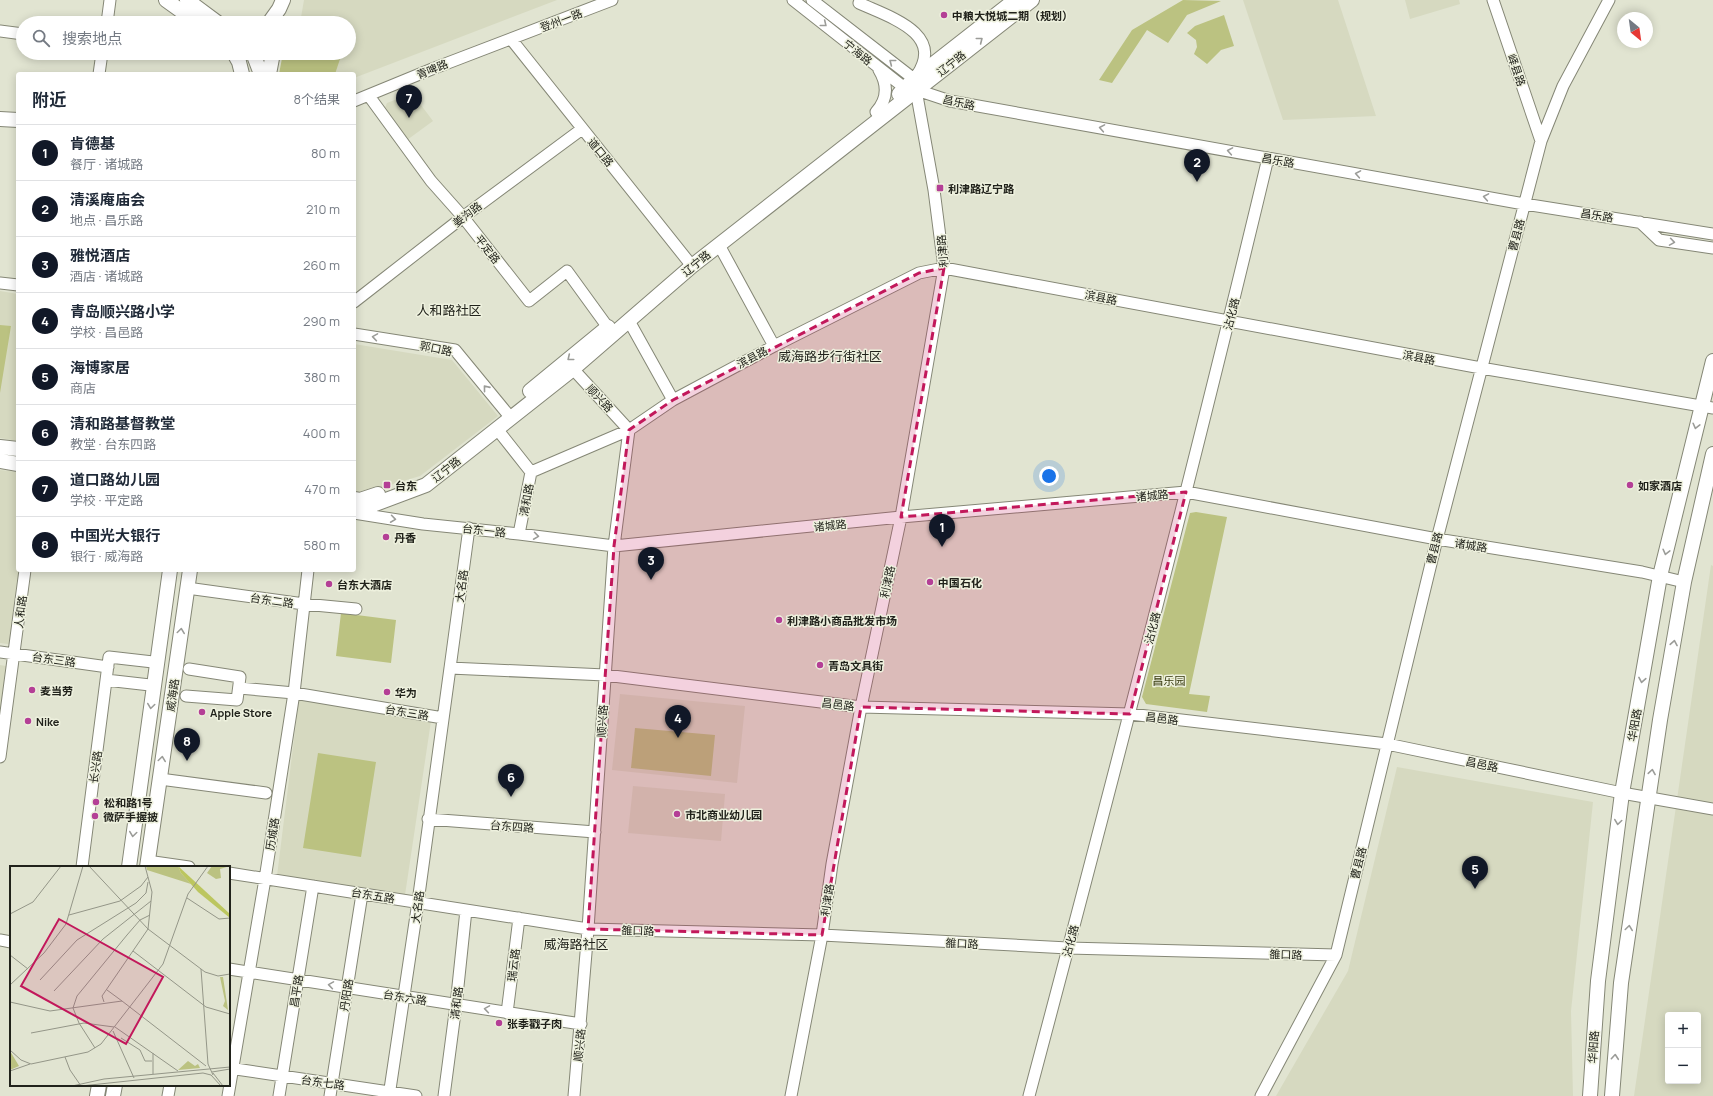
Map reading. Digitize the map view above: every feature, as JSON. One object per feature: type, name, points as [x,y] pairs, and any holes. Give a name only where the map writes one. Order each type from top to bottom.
[{"type":"main road","points":[[166,0],[188,16]]},
{"type":"main road","points":[[187,0],[209,16]]},
{"type":"main road","points":[[274,16],[284,0]]},
{"type":"main road","points":[[281,16],[284,0]]},
{"type":"main road","name":"辽宁路","points":[[356,506],[422,477],[573,369],[611,330],[629,321],[690,263],[719,245],[1015,0]]},
{"type":"main road","name":"辽宁路","points":[[356,506],[426,485],[497,429],[508,415],[690,263],[876,112],[1032,0]]},
{"type":"main road","points":[[238,60],[242,72]]},
{"type":"main road","points":[[256,60],[260,72]]},
{"type":"main road","points":[[269,72],[272,60]]},
{"type":"main road","points":[[0,119],[16,120]]},
{"type":"main road","name":"华阳路","points":[[1590,1096],[1598,981],[1622,793],[1660,576],[1707,407],[1713,361]]},
{"type":"main road","points":[[0,447],[16,449]]},
{"type":"main road","name":"华阳路","points":[[1612,1096],[1621,983],[1660,720],[1684,582],[1713,454]]},
{"type":"main road","points":[[0,461],[16,464]]},
{"type":"main road","name":"威海路","points":[[129,866],[170,572]]},
{"type":"main road","name":"威海路","points":[[147,864],[190,572]]},
{"type":"main road","points":[[97,1096],[99,1086]]},
{"type":"main road","points":[[113,1096],[114,1086]]},
{"type":"street","points":[[108,16],[110,0]]},
{"type":"street","name":"登州一路","points":[[511,39],[612,0]]},
{"type":"street","name":"宁海路","points":[[793,0],[876,66],[912,86]]},
{"type":"street","name":"宁海路","points":[[812,0],[912,86]]},
{"type":"street","name":"峄县路","points":[[1493,0],[1541,141]]},
{"type":"street","name":"曹县路","points":[[1261,1096],[1336,955],[1437,539],[1541,141],[1563,86],[1609,0]]},
{"type":"street","points":[[859,3],[903,24],[922,39],[926,50],[923,66],[912,86]]},
{"type":"street","points":[[0,31],[16,33]]},
{"type":"street","name":"青啤路","points":[[356,100],[511,39]]},
{"type":"street","name":"道口路","points":[[511,39],[690,263]]},
{"type":"street","points":[[100,72],[101,60]]},
{"type":"street","points":[[876,66],[883,77],[886,87],[883,104],[876,112]]},
{"type":"street","name":"昌乐路","points":[[912,86],[950,101],[1524,204],[1713,234]]},
{"type":"street","name":"利津路","points":[[791,1096],[822,935],[832,864],[861,707],[901,518],[944,268],[935,196],[912,86]]},
{"type":"street","name":"平定路","points":[[369,96],[431,181],[462,217],[529,301],[567,271],[611,330]]},
{"type":"street","name":"姜沟路","points":[[356,300],[462,217],[582,129]]},
{"type":"street","name":"沾化路","points":[[1029,1096],[1130,714],[1229,321],[1268,158]]},
{"type":"street","points":[[1640,222],[1659,240],[1713,248]]},
{"type":"street","points":[[719,245],[774,346]]},
{"type":"street","name":"滨县路","points":[[531,472],[629,430],[673,400],[774,346],[918,273],[944,268],[1481,368],[1707,407]]},
{"type":"street","points":[[0,283],[16,285]]},
{"type":"street","points":[[629,321],[673,400]]},
{"type":"street","name":"郭口路","points":[[356,334],[455,350],[508,415]]},
{"type":"street","name":"顺兴路","points":[[573,369],[629,430],[614,546],[588,929],[574,1096]]},
{"type":"street","name":"清和路","points":[[497,429],[531,472],[519,534]]},
{"type":"street","name":"诸城路","points":[[614,546],[1186,492],[1437,539],[1660,576],[1684,582]]},
{"type":"street","name":"台东一路","points":[[356,506],[424,524],[469,528],[614,546]]},
{"type":"street","name":"大名路","points":[[450,668],[469,528]]},
{"type":"street","name":"人和路","points":[[0,757],[25,572]]},
{"type":"street","name":"历城路","points":[[231,1069],[265,879],[294,693],[308,572]]},
{"type":"street","name":"台东二路","points":[[187,588],[304,604],[356,609]]},
{"type":"street","name":"台东三路","points":[[0,652],[108,667]]},
{"type":"street","points":[[108,667],[109,657],[153,662]]},
{"type":"street","name":"长兴路","points":[[82,866],[108,667]]},
{"type":"street","points":[[450,668],[605,675]]},
{"type":"street","name":"台东三路","points":[[239,688],[294,693],[443,718],[450,668]]},
{"type":"street","points":[[186,696],[237,700],[239,688],[240,677],[189,669]]},
{"type":"street","name":"昌邑路","points":[[605,675],[861,707],[1130,714],[1387,744],[1622,793],[1713,809]]},
{"type":"street","points":[[106,680],[150,685]]},
{"type":"street","name":"大名路","points":[[389,1094],[418,902],[428,819],[443,718]]},
{"type":"street","points":[[160,779],[266,793]]},
{"type":"street","name":"台东四路","points":[[428,819],[595,832]]},
{"type":"street","points":[[147,864],[175,866]]},
{"type":"street","name":"台东五路","points":[[230,873],[588,929]]},
{"type":"street","name":"昌平路","points":[[279,1096],[313,886]]},
{"type":"street","name":"丹阳路","points":[[330,1096],[362,894]]},
{"type":"street","name":"清和路","points":[[444,1096],[456,1005],[466,910]]},
{"type":"street","name":"瑞云路","points":[[507,1012],[519,918]]},
{"type":"street","name":"雒口路","points":[[588,929],[822,935],[1068,948],[1336,955]]},
{"type":"street","points":[[0,940],[10,942]]},
{"type":"street","name":"台东六路","points":[[230,969],[581,1024]]},
{"type":"street","name":"台东七路","points":[[231,1069],[332,1083],[389,1094],[416,1096]]},
{"type":"street","points":[[168,1096],[170,1086]]},
{"type":"street","name":"历城路","points":[[228,1096],[229,1086]]},
{"type":"highlighted area","points":[[944,268],[901,517],[1186,492],[1130,714],[861,707],[822,935],[588,929],[614,546],[629,430],[673,400],[919,273]]},
{"type":"shaded area","points":[[304,0],[557,0],[356,77],[356,72],[292,72],[294,60],[356,60],[356,16],[301,16]]},
{"type":"shaded area","points":[[1243,0],[1338,0],[1376,116],[1283,120]]},
{"type":"shaded area","points":[[1405,0],[1459,0],[1460,4],[1410,19]]},
{"type":"shaded area","points":[[412,93],[433,121],[407,140],[384,110],[387,103]]},
{"type":"shaded area","points":[[0,291],[16,294],[16,441],[0,438]]},
{"type":"shaded area","points":[[356,344],[452,360],[498,416],[420,476],[360,494],[356,493]]},
{"type":"shaded area","points":[[0,470],[16,472],[16,572],[25,572],[15,645],[0,643]]},
{"type":"shaded area","points":[[1711,565],[1713,566],[1713,1096],[1634,1096]]},
{"type":"shaded area","points":[[0,665],[12,667],[0,753]]},
{"type":"shaded area","points":[[620,694],[745,706],[737,783],[612,770]]},
{"type":"shaded area","points":[[299,699],[431,721],[405,895],[277,876]]},
{"type":"shaded area","points":[[1397,767],[1593,802],[1571,1011],[1573,1096],[1276,1096],[1348,971]]},
{"type":"shaded area","name":"市北商业幼儿园","points":[[633,786],[725,794],[721,841],[628,833]]},
{"type":"green space","points":[[1183,0],[1221,1],[1187,15],[1168,43],[1147,30],[1112,83],[1099,80],[1132,30]]},
{"type":"green space","points":[[1224,15],[1234,46],[1221,50],[1207,64],[1194,54],[1197,47],[1196,40],[1187,33],[1195,26]]},
{"type":"green space","points":[[282,60],[340,60],[336,72],[279,72]]},
{"type":"green space","points":[[0,325],[11,326],[0,393]]},
{"type":"green space","name":"昌乐园","points":[[1196,512],[1227,517],[1189,694],[1210,696],[1207,712],[1146,704],[1142,697],[1190,513]]},
{"type":"green space","points":[[341,613],[396,620],[391,663],[336,656]]},
{"type":"green space","points":[[635,728],[715,735],[711,776],[631,768]]},
{"type":"green space","points":[[318,753],[376,762],[361,857],[303,848]]},
{"type":"place","name":"中粮大悦城二期（规划）","points":[[944,15]]},
{"type":"place","name":"道口路幼儿园","points":[[409,118]]},
{"type":"place","name":"清溪庵庙会","points":[[1197,182]]},
{"type":"place","name":"利津路辽宁路","points":[[940,188]]},
{"type":"place","name":"台东","points":[[387,485]]},
{"type":"place","name":"如家酒店","points":[[1630,485]]},
{"type":"place","name":"丹香","points":[[386,537]]},
{"type":"place","name":"肯德基","points":[[942,547]]},
{"type":"place","name":"雅悦酒店","points":[[651,580]]},
{"type":"place","name":"中国石化","points":[[930,582]]},
{"type":"place","name":"台东大酒店","points":[[329,584]]},
{"type":"place","name":"利津路小商品批发市场","points":[[779,620]]},
{"type":"place","name":"青岛文具街","points":[[820,665]]},
{"type":"place","name":"麦当劳","points":[[32,690]]},
{"type":"place","name":"华为","points":[[387,692]]},
{"type":"place","name":"Apple Store","points":[[202,712]]},
{"type":"place","name":"Nike","points":[[28,721]]},
{"type":"place","name":"青岛顺兴路小学","points":[[678,738]]},
{"type":"place","name":"中国光大银行","points":[[187,761]]},
{"type":"place","name":"清和路基督教堂","points":[[511,797]]},
{"type":"place","name":"松和路1号","points":[[96,802]]},
{"type":"place","name":"市北商业幼儿园","points":[[677,814]]},
{"type":"place","name":"微萨手握披","points":[[95,816]]},
{"type":"place","name":"海博家居","points":[[1475,889]]},
{"type":"place","name":"张季戳子肉","points":[[499,1023]]},
{"type":"district","name":"人和路社区","points":[[449,310]]},
{"type":"district","name":"威海路步行街社区","points":[[830,356]]},
{"type":"district","name":"威海路社区","points":[[576,944]]}]
